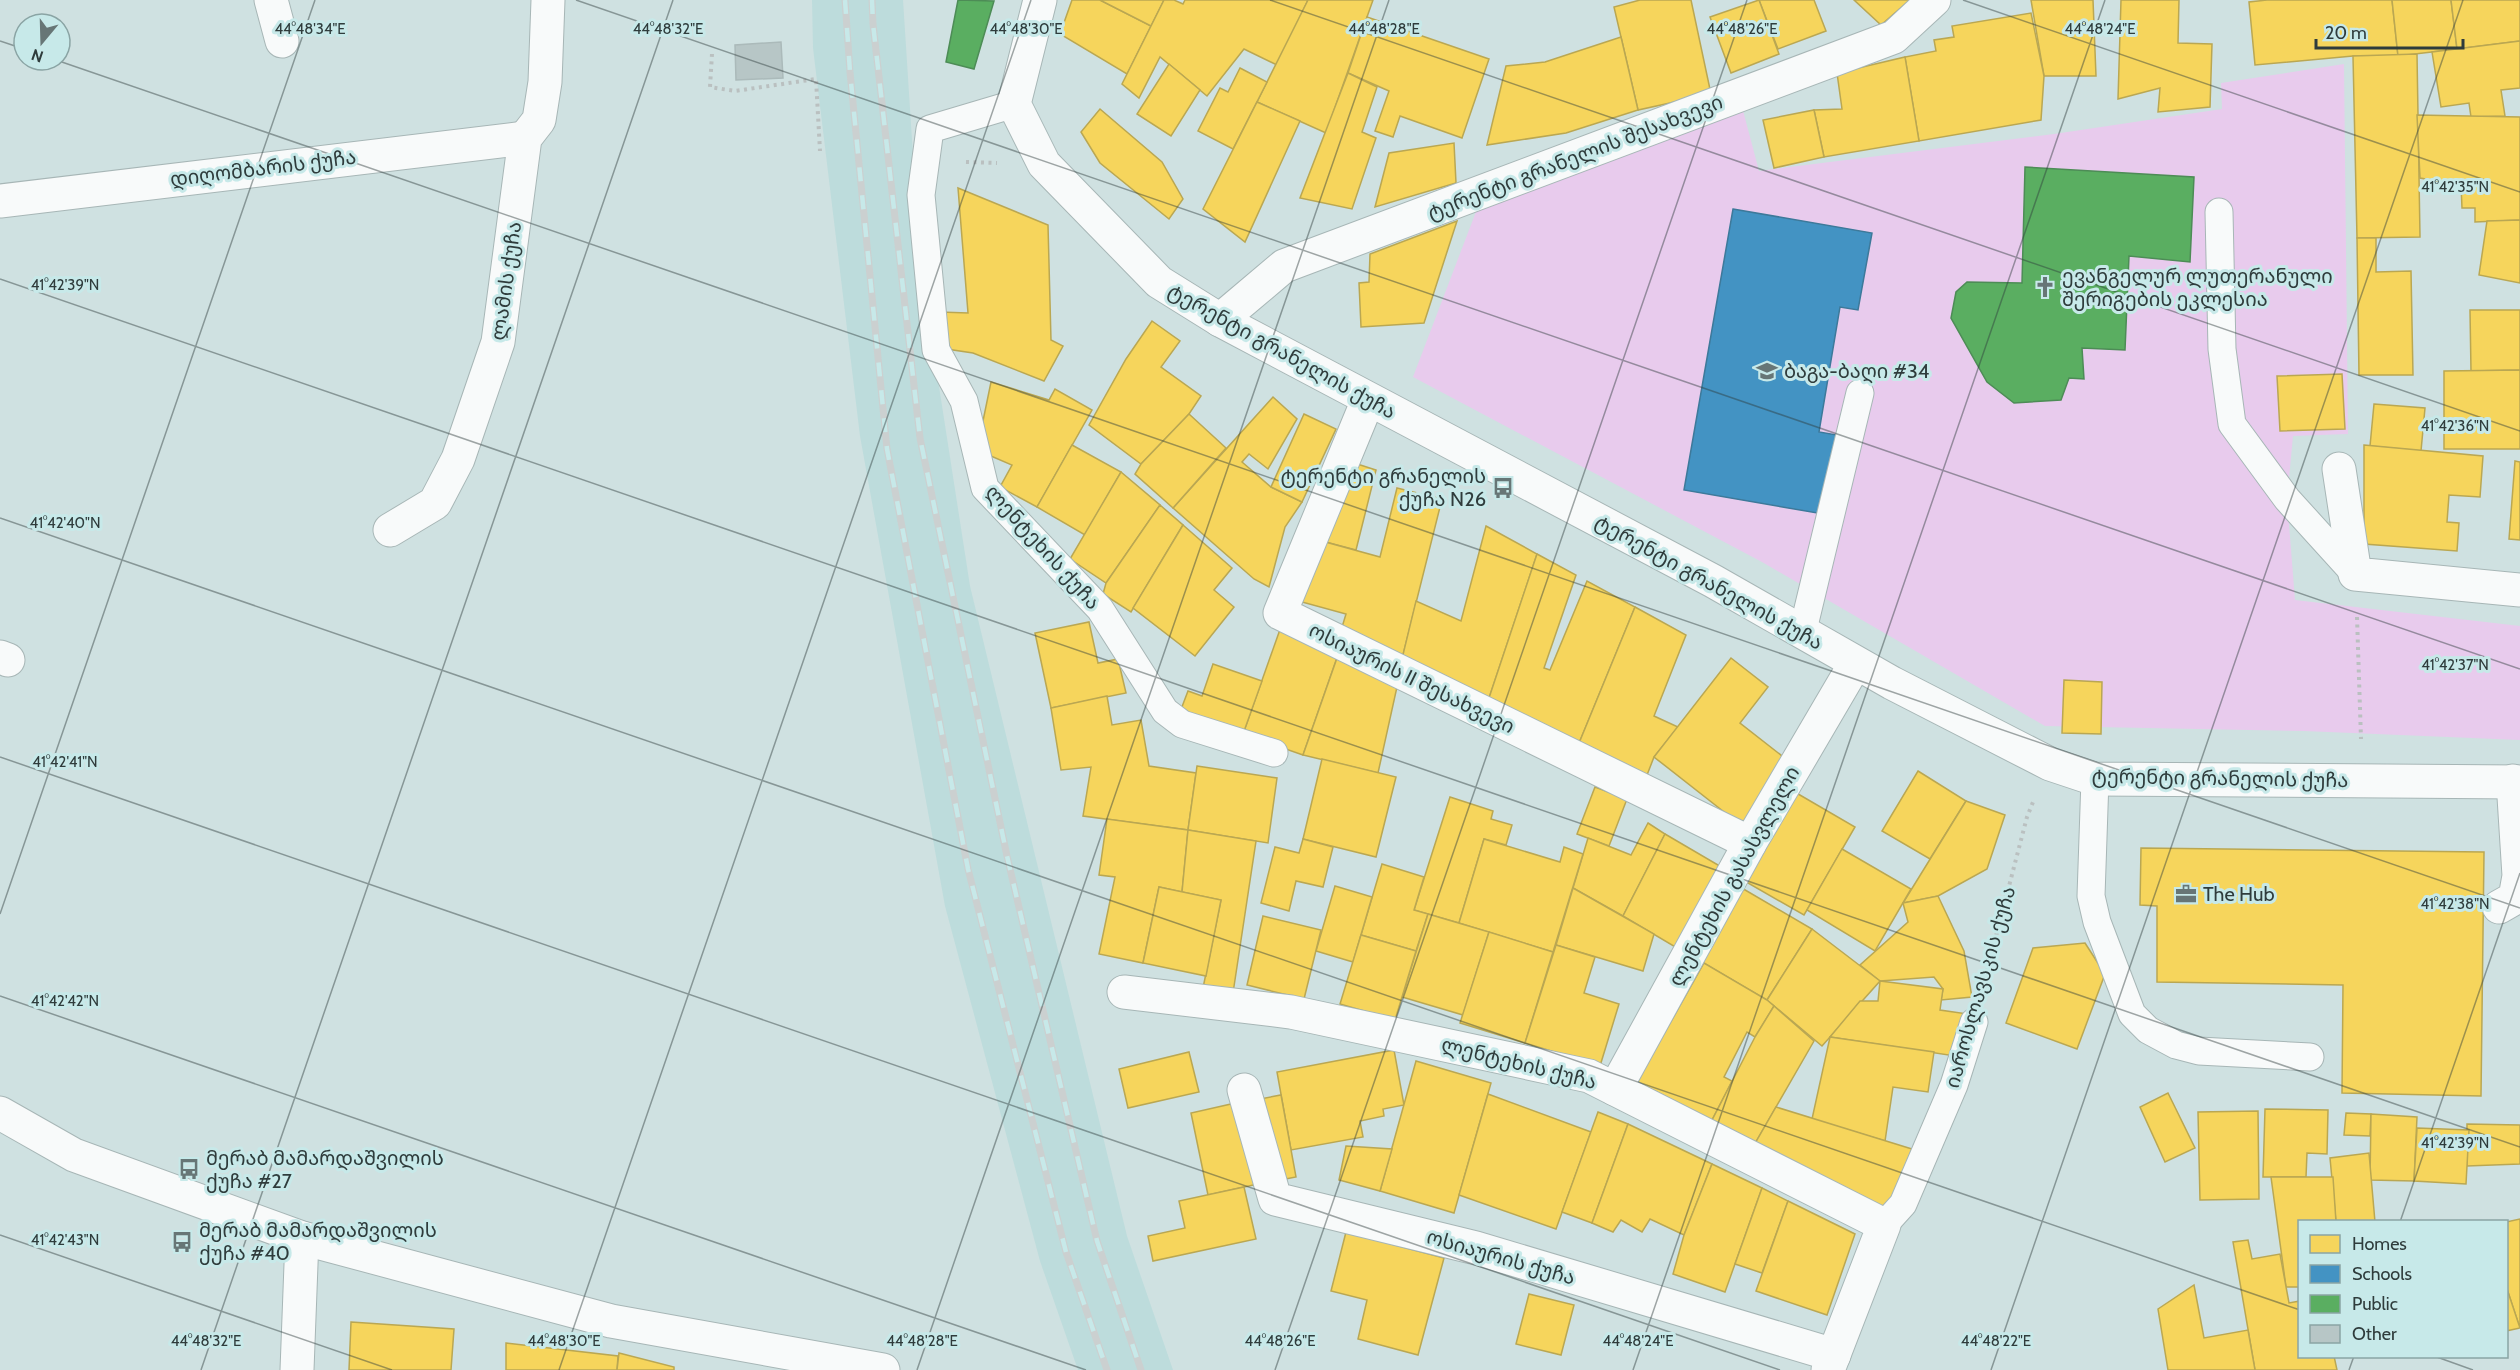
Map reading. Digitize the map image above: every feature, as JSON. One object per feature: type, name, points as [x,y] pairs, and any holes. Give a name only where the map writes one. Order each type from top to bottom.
[{"type":"street","points":[[271,0],[282,41]]},
{"type":"street","name":"ლამის ქუჩა","points":[[390,531],[435,503],[458,459],[498,342],[525,138],[539,120],[545,82],[548,0]]},
{"type":"street","points":[[1014,105],[1040,0]]},
{"type":"street","name":"ტერენტი გრანელის შესახვევი","points":[[1220,320],[1284,266],[1894,37],[1934,0]]},
{"type":"street","name":"ტერენტი გრანელის ქუჩა","points":[[1014,105],[1044,164],[1159,282],[1220,320],[1713,581],[1856,663],[2050,764],[2095,779],[2516,782]]},
{"type":"street","name":"დიღომბარის ქუჩა","points":[[0,201],[423,148],[525,138]]},
{"type":"street","name":"ოსიაურის II შესახვევი","points":[[1368,400],[1280,613],[1750,843]]},
{"type":"street","points":[[2339,469],[2355,574],[2520,590]]},
{"type":"street","name":"ლენტეხის გასასვლელი","points":[[1616,1089],[1750,843],[1856,663]]},
{"type":"street","points":[[2499,908],[2515,898],[2519,876],[2516,782]]},
{"type":"street","name":"ლენტეხის ქუჩა","points":[[1124,992],[1292,1012],[1588,1076],[1884,1225]]},
{"type":"street","name":"ოსიაურის ქუჩა","points":[[1244,1090],[1275,1199],[1476,1248],[1831,1363]]},
{"type":"street","points":[[0,1113],[74,1155],[302,1238],[611,1321],[883,1370]]},
{"type":"street","name":"იაროსლავსკის ქუჩა","points":[[1831,1363],[1884,1225]]},
{"type":"street","points":[[297,1370],[302,1238]]},
{"type":"lane","name":"ლენტეხის ქუჩა","points":[[1014,105],[930,129],[921,195],[936,350],[964,401],[985,488],[1100,609],[1165,711],[1182,724],[1274,753]]},
{"type":"lane","points":[[2218,212],[2222,349],[2232,424],[2286,499],[2355,574]]},
{"type":"lane","points":[[1802,634],[1860,393]]},
{"type":"lane","points":[[2095,779],[2091,896],[2097,922],[2132,1014],[2148,1030],[2176,1045],[2199,1051],[2310,1057]]},
{"type":"lane","name":"იაროსლავსკის ქუჩა","points":[[1884,1225],[1903,1204],[1954,1085],[1974,1022]]},
{"type":"path","points":[[711,54],[710,87],[735,91],[816,79],[820,151]]},
{"type":"path","points":[[2355,574],[2363,781]]},
{"type":"path","name":"იაროსლავსკის ქუჩა","points":[[1974,1022],[2027,817],[2050,764]]},
{"type":"shaded area","points":[[812,0],[903,0],[920,264],[970,586],[1127,1236],[1173,1370],[1078,1370],[1040,1261],[945,906],[860,436],[813,48]]},
{"type":"shaded area","points":[[2344,64],[2348,434],[2293,436],[2287,499],[2295,600],[2520,626],[2520,740],[2304,731],[2045,726],[1762,562],[1413,377],[1477,209],[1741,103],[1759,171],[2054,134],[2222,109],[2221,83]]},
{"type":"building: Homes","points":[[1072,0],[1100,0],[1151,26],[1127,74],[1060,34]]},
{"type":"building: Homes","points":[[1100,0],[1164,0],[1151,26]]},
{"type":"building: Homes","points":[[1164,0],[1174,0],[1183,4],[1185,0],[1308,0],[1277,65],[1244,49],[1207,96],[1160,57],[1139,98],[1122,84]]},
{"type":"building: Homes","points":[[1308,0],[1373,0],[1326,133],[1257,102]]},
{"type":"building: Homes","points":[[1640,0],[1691,0],[1711,94],[1638,110],[1614,7]]},
{"type":"building: Homes","points":[[1759,0],[1814,0],[1826,31],[1778,49]]},
{"type":"building: Homes","points":[[1759,0],[1779,54],[1731,73],[1710,17]]},
{"type":"building: Homes","points":[[1854,0],[1910,0],[1881,25]]},
{"type":"building: Homes","points":[[2031,0],[2093,0],[2096,76],[2044,76]]},
{"type":"building: Homes","points":[[2121,0],[2179,0],[2178,43],[2212,44],[2210,107],[2158,112],[2160,88],[2118,99]]},
{"type":"building: Homes","points":[[2392,0],[2398,56],[2353,56],[2255,65],[2249,2]]},
{"type":"building: Homes","points":[[2392,0],[2451,0],[2457,49],[2398,56]]},
{"type":"building: Homes","points":[[2451,0],[2520,0],[2520,41],[2457,49]]},
{"type":"building: Homes","points":[[2031,13],[2044,76],[2041,120],[1919,141],[1905,57],[1936,51],[1934,40],[1954,37],[1952,26]]},
{"type":"building: Homes","points":[[1367,17],[1489,59],[1462,138],[1400,116],[1393,137],[1375,131],[1389,91],[1348,73]]},
{"type":"building: Homes","points":[[1621,37],[1638,110],[1566,133],[1487,145],[1506,66],[1545,62]]},
{"type":"building: Homes","points":[[2520,41],[2520,88],[2501,90],[2505,116],[2471,117],[2469,103],[2441,107],[2432,52]]},
{"type":"building: Homes","points":[[2417,54],[2420,237],[2357,238],[2353,56]]},
{"type":"building: Homes","points":[[1905,57],[1919,141],[1824,157],[1814,110],[1842,109],[1837,73]]},
{"type":"building: Homes","points":[[1169,64],[1200,90],[1171,136],[1137,114]]},
{"type":"building: Homes","points":[[1240,68],[1267,82],[1233,149],[1198,131],[1220,88],[1228,92]]},
{"type":"building: Homes","points":[[1348,73],[1377,87],[1362,132],[1376,138],[1352,209],[1300,198]]},
{"type":"building: Homes","points":[[1257,102],[1300,121],[1245,242],[1203,209]]},
{"type":"building: Homes","points":[[1100,109],[1162,162],[1183,199],[1169,219],[1100,163],[1081,132]]},
{"type":"building: Homes","points":[[1814,110],[1824,157],[1774,168],[1763,120]]},
{"type":"building: Homes","points":[[2417,115],[2520,117],[2520,220],[2475,222],[2475,208],[2462,208],[2461,185],[2420,178]]},
{"type":"building: Homes","points":[[1454,143],[1456,183],[1375,207],[1389,153]]},
{"type":"building: Homes","points":[[958,188],[1048,225],[1051,340],[1063,346],[1044,381],[973,353],[940,348],[940,312],[968,313]]},
{"type":"building: Homes","points":[[2520,220],[2520,283],[2479,275],[2487,221]]},
{"type":"building: Homes","points":[[1457,221],[1424,323],[1361,327],[1359,283],[1369,282],[1370,254]]},
{"type":"building: Homes","points":[[2357,238],[2376,238],[2376,272],[2411,271],[2413,375],[2359,375]]},
{"type":"building: Homes","points":[[2470,310],[2520,310],[2520,370],[2471,371]]},
{"type":"building: Homes","points":[[1152,321],[1180,341],[1161,367],[1201,396],[1189,414],[1141,464],[1089,425],[1126,359]]},
{"type":"building: Homes","points":[[2520,370],[2520,449],[2444,449],[2444,371]]},
{"type":"building: Homes","points":[[2342,374],[2345,429],[2280,431],[2277,376]]},
{"type":"building: Homes","points":[[991,382],[1049,400],[1055,389],[1092,410],[1037,507],[1000,487],[1012,465],[977,450]]},
{"type":"building: Homes","points":[[1273,397],[1297,419],[1268,469],[1249,454],[1242,462],[1271,487],[1302,502],[1285,527],[1269,587],[1254,579],[1173,508]]},
{"type":"building: Homes","points":[[2374,404],[2425,408],[2421,451],[2370,446]]},
{"type":"building: Homes","points":[[1189,414],[1226,448],[1173,508],[1135,474],[1141,464]]},
{"type":"building: Homes","points":[[1304,414],[1336,429],[1302,502],[1271,487]]},
{"type":"building: Homes","points":[[1072,445],[1121,472],[1085,535],[1037,507]]},
{"type":"building: Homes","points":[[2364,445],[2483,456],[2480,497],[2449,495],[2447,522],[2459,523],[2457,551],[2364,544]]},
{"type":"building: Homes","points":[[2515,461],[2520,462],[2520,540],[2509,539]]},
{"type":"building: Homes","points":[[1351,462],[1376,470],[1356,550],[1318,540]]},
{"type":"building: Homes","points":[[1121,472],[1160,505],[1106,583],[1070,559]]},
{"type":"building: Homes","points":[[1397,488],[1442,499],[1400,667],[1339,637],[1346,614],[1302,602],[1318,540],[1380,557]]},
{"type":"building: Homes","points":[[1160,505],[1183,525],[1131,612],[1103,594],[1106,583]]},
{"type":"building: Homes","points":[[1183,525],[1232,568],[1214,590],[1234,607],[1195,656],[1133,608]]},
{"type":"building: Homes","points":[[1486,526],[1537,554],[1486,707],[1400,667],[1416,601],[1461,621]]},
{"type":"building: Homes","points":[[1537,554],[1576,575],[1544,668],[1550,670],[1587,581],[1635,607],[1577,748],[1486,707]]},
{"type":"building: Homes","points":[[1635,607],[1686,635],[1654,716],[1678,727],[1654,757],[1647,775],[1577,748]]},
{"type":"building: Homes","points":[[1283,621],[1340,649],[1303,755],[1243,734]]},
{"type":"building: Homes","points":[[1089,622],[1098,663],[1118,659],[1126,693],[1051,708],[1035,633]]},
{"type":"building: Homes","points":[[1337,658],[1397,687],[1378,773],[1303,755]]},
{"type":"building: Homes","points":[[1731,658],[1768,687],[1740,723],[1791,763],[1742,826],[1654,757]]},
{"type":"building: Homes","points":[[1213,664],[1262,681],[1243,734],[1180,712],[1188,691],[1202,696]]},
{"type":"building: Homes","points":[[2064,680],[2102,682],[2101,734],[2062,733]]},
{"type":"building: Homes","points":[[1107,696],[1112,725],[1141,720],[1149,766],[1196,773],[1188,830],[1083,816],[1091,767],[1061,770],[1051,708]]},
{"type":"building: Homes","points":[[1322,759],[1396,777],[1376,857],[1303,839]]},
{"type":"building: Homes","points":[[1197,766],[1277,778],[1268,843],[1188,830]]},
{"type":"building: Homes","points":[[1918,771],[1966,801],[1930,859],[1882,831]]},
{"type":"building: Homes","points":[[1595,787],[1627,799],[1609,846],[1577,834]]},
{"type":"building: Homes","points":[[1793,791],[1855,827],[1804,915],[1741,879]]},
{"type":"building: Homes","points":[[1450,797],[1493,811],[1491,819],[1512,825],[1506,845],[1484,839],[1459,923],[1414,910]]},
{"type":"building: Homes","points":[[1966,801],[2005,815],[1987,869],[1938,896],[1903,903]]},
{"type":"building: Homes","points":[[1107,819],[1188,830],[1182,892],[1159,887],[1143,963],[1099,954],[1115,877],[1099,875]]},
{"type":"building: Homes","points":[[1648,823],[1665,834],[1623,916],[1573,888],[1588,838],[1631,855]]},
{"type":"building: Homes","points":[[1188,830],[1256,841],[1233,993],[1203,988],[1221,900],[1182,892]]},
{"type":"building: Homes","points":[[1665,834],[1730,872],[1682,951],[1623,916]]},
{"type":"building: Homes","points":[[1303,839],[1333,847],[1323,887],[1296,881],[1289,911],[1261,903],[1275,847],[1299,853]]},
{"type":"building: Homes","points":[[1484,839],[1560,862],[1564,847],[1583,854],[1553,952],[1459,923]]},
{"type":"building: Homes","points":[[2141,848],[2484,852],[2481,1096],[2342,1093],[2343,985],[2157,982],[2157,906],[2140,905]]},
{"type":"building: Homes","points":[[1842,849],[1911,889],[1875,951],[1807,910]]},
{"type":"building: Homes","points":[[1382,864],[1424,877],[1414,910],[1428,914],[1416,951],[1361,935]]},
{"type":"building: Homes","points":[[1335,886],[1372,897],[1353,962],[1316,951]]},
{"type":"building: Homes","points":[[1159,887],[1221,900],[1206,976],[1143,963]]},
{"type":"building: Homes","points":[[1740,887],[1812,929],[1767,1000],[1698,960]]},
{"type":"building: Homes","points":[[1573,888],[1654,934],[1643,971],[1556,945]]},
{"type":"building: Homes","points":[[1938,896],[1964,951],[1972,997],[1941,1000],[1943,989],[1934,977],[1880,981],[1860,965],[1908,922],[1903,903]]},
{"type":"building: Homes","points":[[1428,914],[1489,932],[1463,1015],[1402,997]]},
{"type":"building: Homes","points":[[1263,916],[1321,930],[1304,999],[1247,985]]},
{"type":"building: Homes","points":[[1812,929],[1880,981],[1822,1046],[1767,1000]]},
{"type":"building: Homes","points":[[1489,932],[1553,952],[1525,1043],[1460,1023]]},
{"type":"building: Homes","points":[[1361,935],[1416,951],[1395,1020],[1340,1004]]},
{"type":"building: Homes","points":[[2085,943],[2105,974],[2077,1049],[2006,1023],[2033,948]]},
{"type":"building: Homes","points":[[1556,945],[1595,957],[1584,993],[1619,1004],[1600,1066],[1525,1043]]},
{"type":"building: Homes","points":[[1704,963],[1774,1006],[1755,1037],[1747,1032],[1724,1077],[1732,1081],[1710,1124],[1635,1085]]},
{"type":"building: Homes","points":[[1880,981],[1943,989],[1940,1010],[1968,1014],[1955,1056],[1830,1037],[1860,1001],[1878,1001]]},
{"type":"building: Homes","points":[[1774,1006],[1814,1041],[1753,1147],[1710,1124],[1755,1037]]},
{"type":"building: Homes","points":[[1830,1037],[1934,1052],[1928,1092],[1893,1087],[1885,1141],[1812,1119]]},
{"type":"building: Homes","points":[[1394,1050],[1404,1105],[1383,1109],[1384,1116],[1360,1121],[1363,1137],[1291,1150],[1277,1072]]},
{"type":"building: Homes","points":[[1189,1052],[1199,1092],[1128,1108],[1119,1069]]},
{"type":"building: Homes","points":[[1416,1061],[1491,1083],[1454,1213],[1380,1191]]},
{"type":"building: Homes","points":[[2168,1093],[2195,1148],[2165,1162],[2140,1107]]},
{"type":"building: Homes","points":[[1488,1094],[1591,1132],[1556,1229],[1459,1195]]},
{"type":"building: Homes","points":[[1281,1095],[1296,1177],[1275,1181],[1260,1099]]},
{"type":"building: Homes","points":[[1240,1102],[1258,1184],[1208,1195],[1191,1113]]},
{"type":"building: Homes","points":[[1776,1107],[1912,1149],[1888,1211],[1753,1147]]},
{"type":"building: Homes","points":[[2265,1109],[2328,1110],[2327,1154],[2307,1153],[2306,1177],[2263,1177]]},
{"type":"building: Homes","points":[[2258,1111],[2259,1199],[2200,1200],[2198,1112]]},
{"type":"building: Homes","points":[[1598,1112],[1628,1124],[1592,1223],[1562,1212]]},
{"type":"building: Homes","points":[[2346,1113],[2371,1114],[2370,1136],[2344,1135]]},
{"type":"building: Homes","points":[[2371,1114],[2417,1117],[2414,1181],[2370,1180]]},
{"type":"building: Homes","points":[[1628,1124],[1712,1164],[1684,1235],[1650,1219],[1642,1232],[1621,1220],[1613,1232],[1592,1223]]},
{"type":"building: Homes","points":[[2467,1124],[2520,1125],[2520,1164],[2467,1166]]},
{"type":"building: Homes","points":[[2417,1128],[2469,1130],[2466,1184],[2414,1181]]},
{"type":"building: Homes","points":[[1346,1146],[1392,1149],[1380,1191],[1339,1180]]},
{"type":"building: Homes","points":[[2369,1153],[2375,1220],[2336,1220],[2330,1158]]},
{"type":"building: Homes","points":[[1712,1164],[1762,1188],[1725,1292],[1673,1274],[1684,1235]]},
{"type":"building: Homes","points":[[2271,1177],[2333,1177],[2336,1220],[2298,1220],[2298,1287],[2286,1287]]},
{"type":"building: Homes","points":[[1244,1187],[1256,1239],[1153,1261],[1148,1236],[1185,1228],[1179,1201]]},
{"type":"building: Homes","points":[[1762,1188],[1788,1201],[1762,1273],[1735,1264]]},
{"type":"building: Homes","points":[[1788,1201],[1855,1234],[1827,1315],[1756,1291]]},
{"type":"building: Homes","points":[[2520,1219],[2520,1328],[2508,1292],[2508,1222]]},
{"type":"building: Homes","points":[[1346,1232],[1444,1258],[1418,1355],[1358,1339],[1367,1300],[1331,1291]]},
{"type":"building: Homes","points":[[2248,1240],[2252,1259],[2280,1254],[2289,1303],[2298,1301],[2298,1358],[2334,1358],[2337,1370],[2255,1370],[2233,1242]]},
{"type":"building: Homes","points":[[2194,1285],[2204,1338],[2248,1330],[2255,1370],[2168,1370],[2158,1309]]},
{"type":"building: Homes","points":[[2508,1292],[2520,1328],[2508,1331]]},
{"type":"building: Homes","points":[[1529,1294],[1574,1305],[1561,1355],[1516,1344]]},
{"type":"building: Homes","points":[[351,1322],[454,1329],[451,1370],[349,1370]]},
{"type":"building: Homes","points":[[506,1343],[618,1356],[617,1370],[506,1370]]},
{"type":"building: Homes","points":[[619,1353],[674,1367],[674,1370],[617,1370]]},
{"type":"building: Schools","name":"ბაგა-ბაღი #34","points":[[1733,209],[1872,233],[1858,310],[1840,307],[1819,432],[1837,435],[1823,514],[1684,490]]},
{"type":"building: Public","points":[[958,0],[994,1],[974,69],[946,62]]},
{"type":"building: Public","name":"ევანგელურ ლუთერანული შერიგების ეკლესია","points":[[2025,167],[2194,177],[2190,262],[2129,256],[2125,350],[2082,348],[2084,379],[2069,378],[2061,400],[2014,403],[1987,382],[1951,318],[1956,292],[1967,282],[2022,283]]},
{"type":"building: Other","points":[[781,42],[783,78],[736,80],[735,45]]},
{"type":"railway","points":[[845,0],[887,449],[968,869],[1066,1252],[1107,1370]]},
{"type":"railway","points":[[872,0],[920,438],[1007,856],[1097,1241],[1141,1370]]},
{"type":"place","name":"ევანგელურ ლუთერანული შერიგების ეკლესია","points":[[2045,287]]},
{"type":"place","name":"ბაგა-ბაღი #34","points":[[1767,371]]},
{"type":"place","name":"ტერენტი გრანელის ქუჩა N26","points":[[1503,488]]},
{"type":"place","name":"The Hub","points":[[2186,894]]},
{"type":"place","name":"მერაბ მამარდაშვილის ქუჩა #27","points":[[189,1169]]},
{"type":"place","name":"მერაბ მამარდაშვილის ქუჩა #40","points":[[182,1242]]}]
